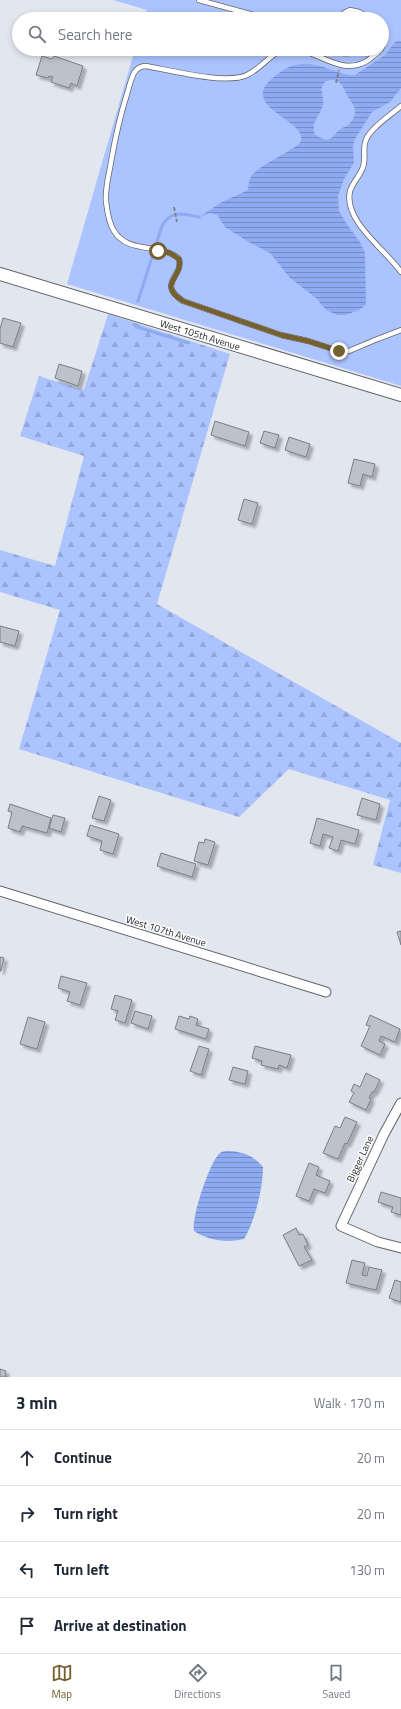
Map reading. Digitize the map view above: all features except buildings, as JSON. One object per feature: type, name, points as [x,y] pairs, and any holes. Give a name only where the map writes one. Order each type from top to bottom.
[{"type":"street","name":"West 105th Avenue","points":[[0,274],[401,395]]},
{"type":"street","name":"West 107th Avenue","points":[[0,891],[326,992]]},
{"type":"street","name":"Bigger Lane","points":[[401,1103],[384,1134],[341,1226],[378,1242],[401,1248]]},
{"type":"lane","points":[[199,0],[243,12]]},
{"type":"lane","points":[[347,12],[350,10],[359,12]]},
{"type":"lane","points":[[273,56],[258,68],[240,78],[225,78],[180,73],[146,66],[139,68],[134,73],[122,109],[113,147],[106,201],[110,220],[118,236],[123,241],[147,249],[170,253],[179,259],[180,265],[170,285],[171,290],[176,297],[183,301],[275,333],[345,352],[401,330]]},
{"type":"lane","points":[[316,56],[340,66],[348,67],[364,62],[374,56]]},
{"type":"lane","points":[[401,106],[368,134],[365,143],[363,169],[352,187],[349,199],[352,212],[361,227],[401,272]]},
{"type":"path","points":[[336,83],[340,68]]},
{"type":"path","points":[[174,207],[177,222]]},
{"type":"green space","points":[[113,0],[401,0],[401,386],[67,284],[133,56],[389,56],[389,12],[146,12],[147,10]]},
{"type":"green space","points":[[369,56],[349,63],[334,61],[329,57]]},
{"type":"green space","points":[[108,314],[230,354],[157,604],[401,743],[401,873],[373,865],[390,800],[289,769],[239,817],[19,749],[60,610],[0,592],[0,550],[55,566],[84,456],[20,436],[39,376],[84,390]]},
{"type":"shaded area","points":[[396,41],[401,41],[401,88],[390,102],[372,112],[355,139],[353,146],[354,163],[344,179],[338,196],[339,211],[360,242],[365,253],[366,305],[359,310],[345,315],[337,315],[326,310],[316,298],[290,278],[270,253],[225,227],[217,215],[211,213],[199,217],[222,202],[248,190],[248,184],[252,175],[263,166],[294,148],[301,141],[300,133],[294,126],[267,104],[263,96],[265,87],[275,76],[290,67],[304,64],[311,64],[347,75],[355,75],[384,56],[389,56],[389,50]],"holes":[[[335,80],[343,86],[354,106],[355,114],[353,120],[349,124],[338,131],[331,138],[326,140],[315,135],[314,126],[323,105],[323,84],[326,81]]]},
{"type":"shaded area","points":[[230,1151],[240,1152],[252,1157],[263,1167],[263,1175],[255,1214],[244,1239],[224,1241],[206,1237],[194,1231],[194,1224],[198,1204],[210,1169],[220,1153]]},
{"type":"waterway","points":[[138,301],[162,226],[170,217],[178,214],[199,217]]},
{"type":"waterway","points":[[134,324],[137,327],[189,343]]},
{"type":"route","points":[[158,251],[170,253],[179,259],[180,265],[170,285],[171,290],[176,297],[183,301],[281,335],[308,341],[339,351]]}]
